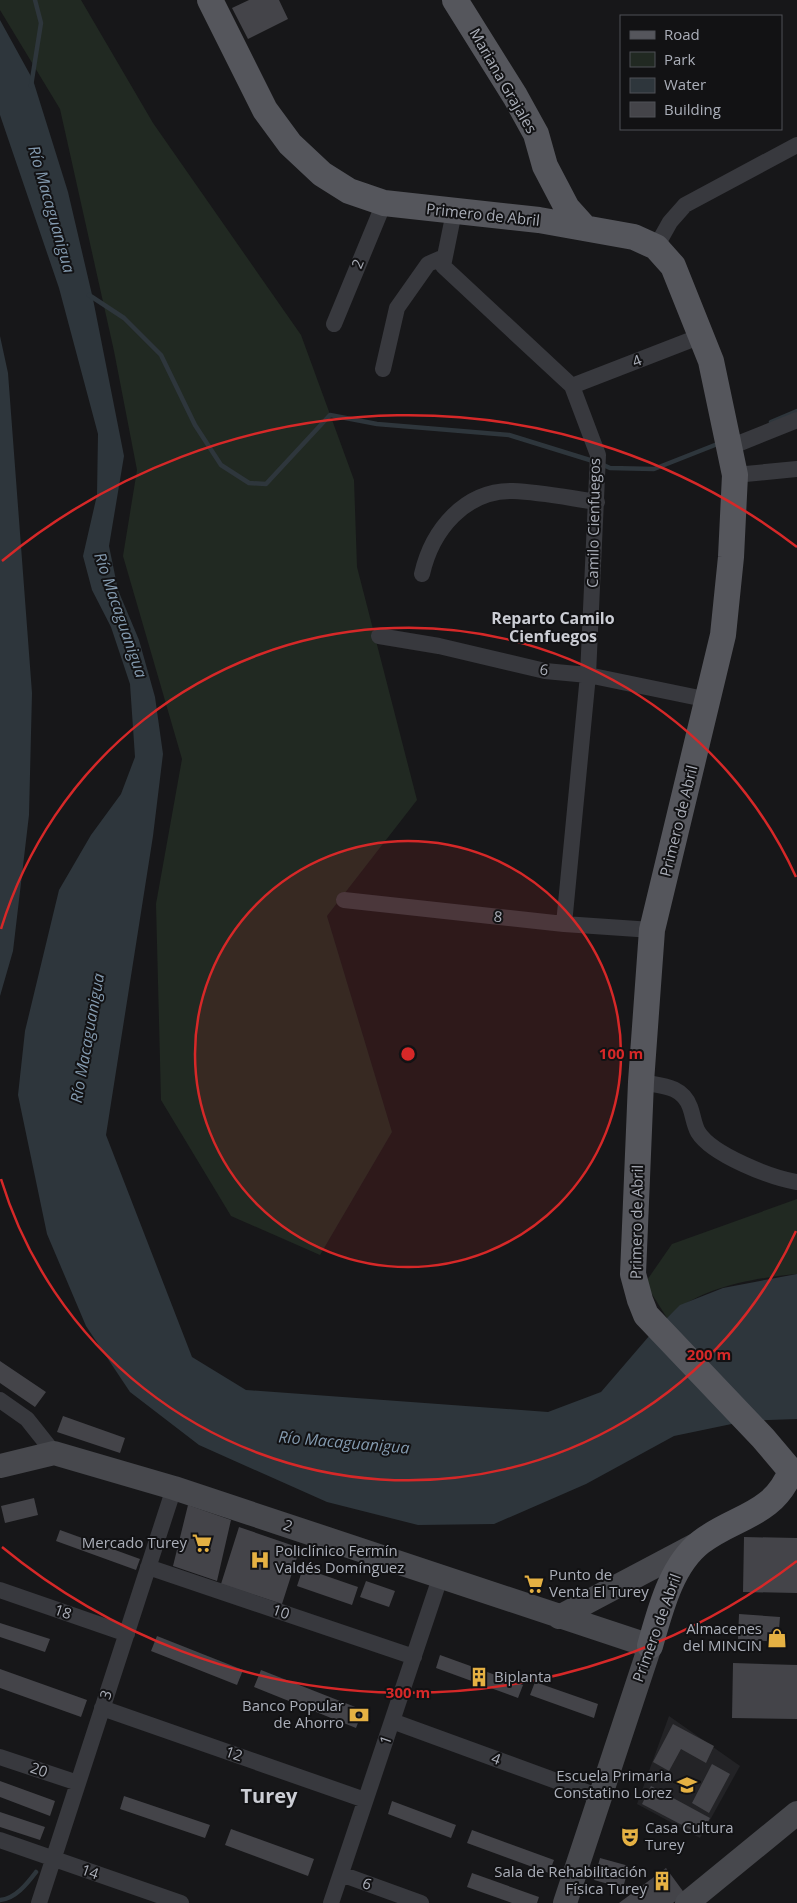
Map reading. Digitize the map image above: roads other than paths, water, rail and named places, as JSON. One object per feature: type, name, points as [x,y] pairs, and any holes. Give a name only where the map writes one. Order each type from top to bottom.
[{"type":"main road","name":"Primero de Abril","points":[[210,0],[265,110],[290,144],[322,174],[349,190],[384,203],[539,220],[634,238],[656,247],[672,266],[711,361],[735,475],[731,557],[724,635],[652,930],[641,1082],[633,1274],[646,1315],[763,1438],[794,1474],[766,1505],[700,1542],[679,1567],[661,1610],[565,1903]]},
{"type":"main road","name":"Mariana Grajales","points":[[455,0],[515,96],[536,134],[545,166],[567,208],[585,228]]},
{"type":"main road","name":"Mariana Grajales","points":[[539,220],[545,166]]},
{"type":"main road","points":[[0,1466],[54,1453]]},
{"type":"main road","name":"2","points":[[54,1453],[174,1488],[440,1578],[650,1646]]},
{"type":"main road","points":[[559,1617],[700,1542]]},
{"type":"main road","points":[[687,1903],[797,1813]]},
{"type":"street","points":[[656,247],[670,222],[685,206],[797,145]]},
{"type":"street","name":"2","points":[[334,324],[384,203]]},
{"type":"street","points":[[384,369],[397,308],[428,264],[444,258],[454,212]]},
{"type":"street","name":"Camilo Cienfuegos","points":[[444,258],[442,266],[572,386],[598,455],[588,675],[564,924]]},
{"type":"street","name":"4","points":[[572,386],[701,336]]},
{"type":"street","points":[[728,440],[797,420]]},
{"type":"street","points":[[735,475],[797,469]]},
{"type":"street","points":[[422,574],[426,555],[446,521],[461,507],[487,495],[512,491],[597,502]]},
{"type":"street","name":"6","points":[[379,636],[439,646],[545,671],[588,675],[709,700]]},
{"type":"street","name":"8","points":[[344,900],[564,924],[652,930]]},
{"type":"street","points":[[641,1082],[674,1088],[684,1096],[698,1132],[710,1144],[768,1174],[797,1182]]},
{"type":"street","points":[[0,1400],[27,1420],[54,1453]]},
{"type":"street","name":"3","points":[[39,1903],[174,1488]]},
{"type":"street","name":"10","points":[[148,1567],[414,1656]]},
{"type":"street","name":"1","points":[[331,1903],[440,1578]]},
{"type":"street","name":"18","points":[[0,1590],[127,1634]]},
{"type":"street","name":"12","points":[[102,1708],[365,1800]]},
{"type":"street","name":"4","points":[[392,1721],[600,1797]]},
{"type":"street","name":"20","points":[[0,1757],[78,1783]]},
{"type":"street","name":"14","points":[[0,1840],[181,1903]]},
{"type":"street","name":"6","points":[[341,1874],[421,1903]]},
{"type":"water","name":"Río Macaguanigua","points":[[0,20],[33,80],[68,192],[93,299],[124,456],[109,546],[118,590],[139,640],[155,697],[163,754],[153,836],[106,1135],[192,1357],[246,1390],[548,1412],[601,1392],[650,1335],[680,1305],[723,1288],[797,1274],[797,1419],[746,1421],[674,1436],[586,1484],[494,1524],[418,1525],[327,1502],[199,1445],[130,1392],[86,1326],[47,1234],[18,1095],[25,1031],[59,890],[91,835],[121,794],[135,757],[130,684],[111,627],[92,590],[83,556],[97,495],[98,434],[59,288],[0,115]]},
{"type":"water","points":[[0,336],[8,373],[32,693],[29,815],[13,951],[0,996]]},
{"type":"waterway","points":[[31,86],[41,23],[35,0]]},
{"type":"waterway","points":[[89,295],[124,318],[161,355],[195,425],[221,465],[249,483],[266,484],[330,415],[377,424],[509,435],[593,461]]},
{"type":"waterway","points":[[771,422],[797,411]]},
{"type":"waterway","points":[[601,464],[610,468],[654,469],[720,443]]},
{"type":"waterway","points":[[0,1900],[16,1894],[36,1872]]},
{"type":"place","name":"Mercado Turey","points":[[202,1543]]},
{"type":"place","name":"Policlínico Fermín Valdés Domínguez","points":[[260,1560]]},
{"type":"place","name":"Punto de Venta El Turey","points":[[534,1584]]},
{"type":"place","name":"Almacenes del MINCIN","points":[[777,1638]]},
{"type":"place","name":"Biplanta","points":[[479,1677]]},
{"type":"place","name":"Banco Popular de Ahorro","points":[[359,1715]]},
{"type":"place","name":"Escuela Primaria Constatino Lorez","points":[[687,1785]]},
{"type":"place","name":"Casa Cultura Turey","points":[[630,1837]]},
{"type":"place","name":"Sala de Rehabilitación Física Turey","points":[[662,1881]]},
{"type":"district","name":"Reparto Camilo Cienfuegos","points":[[553,627]]},
{"type":"district","name":"Turey","points":[[269,1796]]}]
